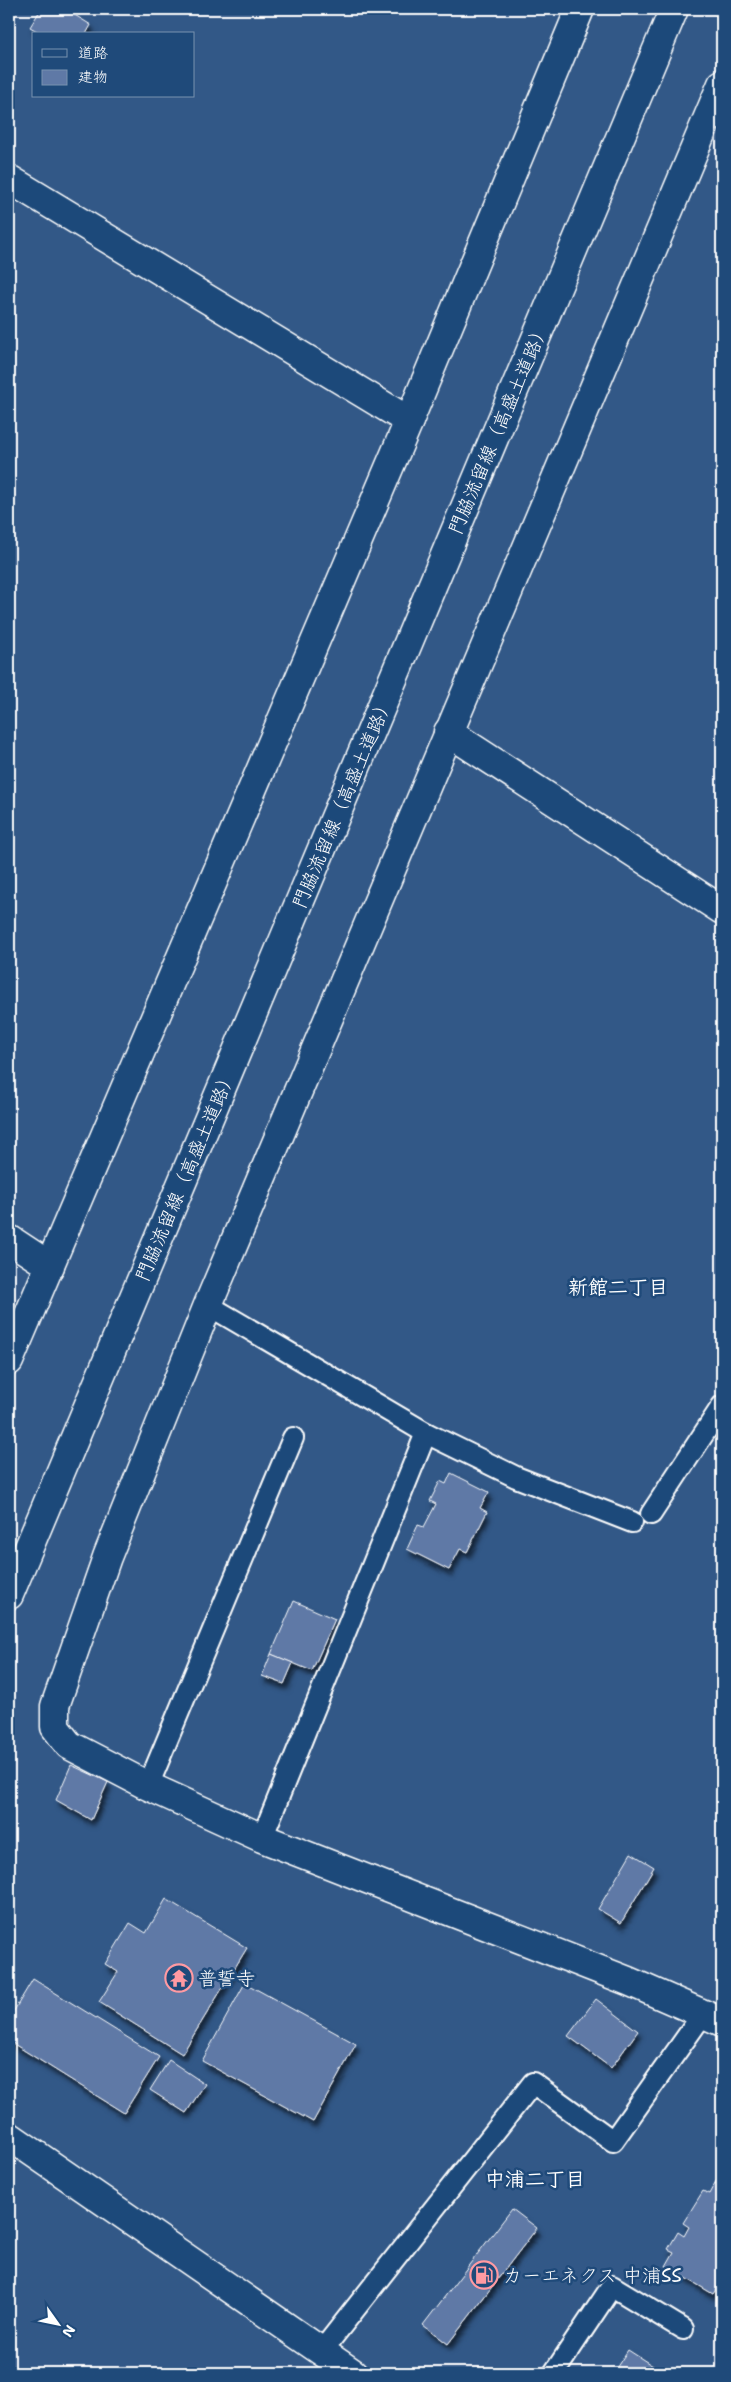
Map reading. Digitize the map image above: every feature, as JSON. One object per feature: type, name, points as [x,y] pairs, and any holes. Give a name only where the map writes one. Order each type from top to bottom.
[{"type":"street","points":[[9,1361],[409,421],[580,9]]},
{"type":"street","name":"門脇流留線（高盛土道路）","points":[[9,1595],[674,9]]},
{"type":"street","points":[[713,2018],[628,1981],[262,1838],[148,1786],[69,1745],[55,1727],[55,1706],[106,1557],[208,1305],[448,732],[714,130],[722,84]]},
{"type":"street","points":[[9,179],[409,421]]},
{"type":"street","points":[[448,732],[722,910]]},
{"type":"street","points":[[9,1239],[50,1266]]},
{"type":"street","points":[[9,2136],[353,2373]]},
{"type":"lane","points":[[208,1305],[426,1433],[516,1477],[632,1522]]},
{"type":"lane","points":[[651,1514],[722,1406]]},
{"type":"lane","points":[[262,1838],[426,1433]]},
{"type":"lane","points":[[148,1786],[293,1438]]},
{"type":"lane","points":[[321,2352],[533,2083],[613,2141],[713,2018]]},
{"type":"lane","points":[[554,2373],[612,2286],[683,2329]]},
{"type":"building","points":[[41,9],[65,9],[91,25],[87,32],[39,32],[30,27]]},
{"type":"building","points":[[451,1473],[489,1492],[480,1508],[487,1512],[467,1552],[460,1549],[449,1570],[407,1549],[418,1525],[424,1527],[436,1504],[430,1501],[440,1481],[446,1484]]},
{"type":"building","points":[[294,1601],[335,1619],[312,1671],[271,1654]]},
{"type":"building","points":[[271,1654],[293,1663],[284,1684],[262,1676]]},
{"type":"building","points":[[71,1765],[108,1782],[91,1820],[56,1800]]},
{"type":"building","points":[[631,1853],[654,1867],[621,1923],[598,1909]]},
{"type":"building","points":[[166,1899],[247,1948],[182,2054],[99,2002],[118,1972],[105,1964],[130,1923],[146,1933]]},
{"type":"building","points":[[722,1960],[722,1975],[717,1972]]},
{"type":"building","points":[[33,1979],[159,2057],[124,2113],[9,2041],[9,2019]]},
{"type":"building","points":[[245,1983],[356,2044],[313,2122],[202,2061]]},
{"type":"building","points":[[596,1999],[638,2031],[611,2068],[568,2036]]},
{"type":"building","points":[[169,2060],[205,2084],[186,2113],[150,2090]]},
{"type":"building","points":[[722,2172],[722,2187],[715,2183]]},
{"type":"building","points":[[715,2183],[722,2187],[722,2280],[713,2294],[666,2266],[674,2252],[668,2249],[678,2232],[684,2236],[689,2227],[683,2223],[703,2191],[709,2194]]},
{"type":"building","points":[[512,2209],[537,2228],[448,2344],[423,2325]]},
{"type":"building","points":[[628,2350],[664,2373],[613,2373]]},
{"type":"place","name":"普誓寺","points":[[179,1978]]},
{"type":"place","name":"カーエネクス 中浦SS","points":[[484,2275]]},
{"type":"district","name":"新館二丁目","points":[[618,1287]]},
{"type":"district","name":"中浦二丁目","points":[[535,2179]]}]
